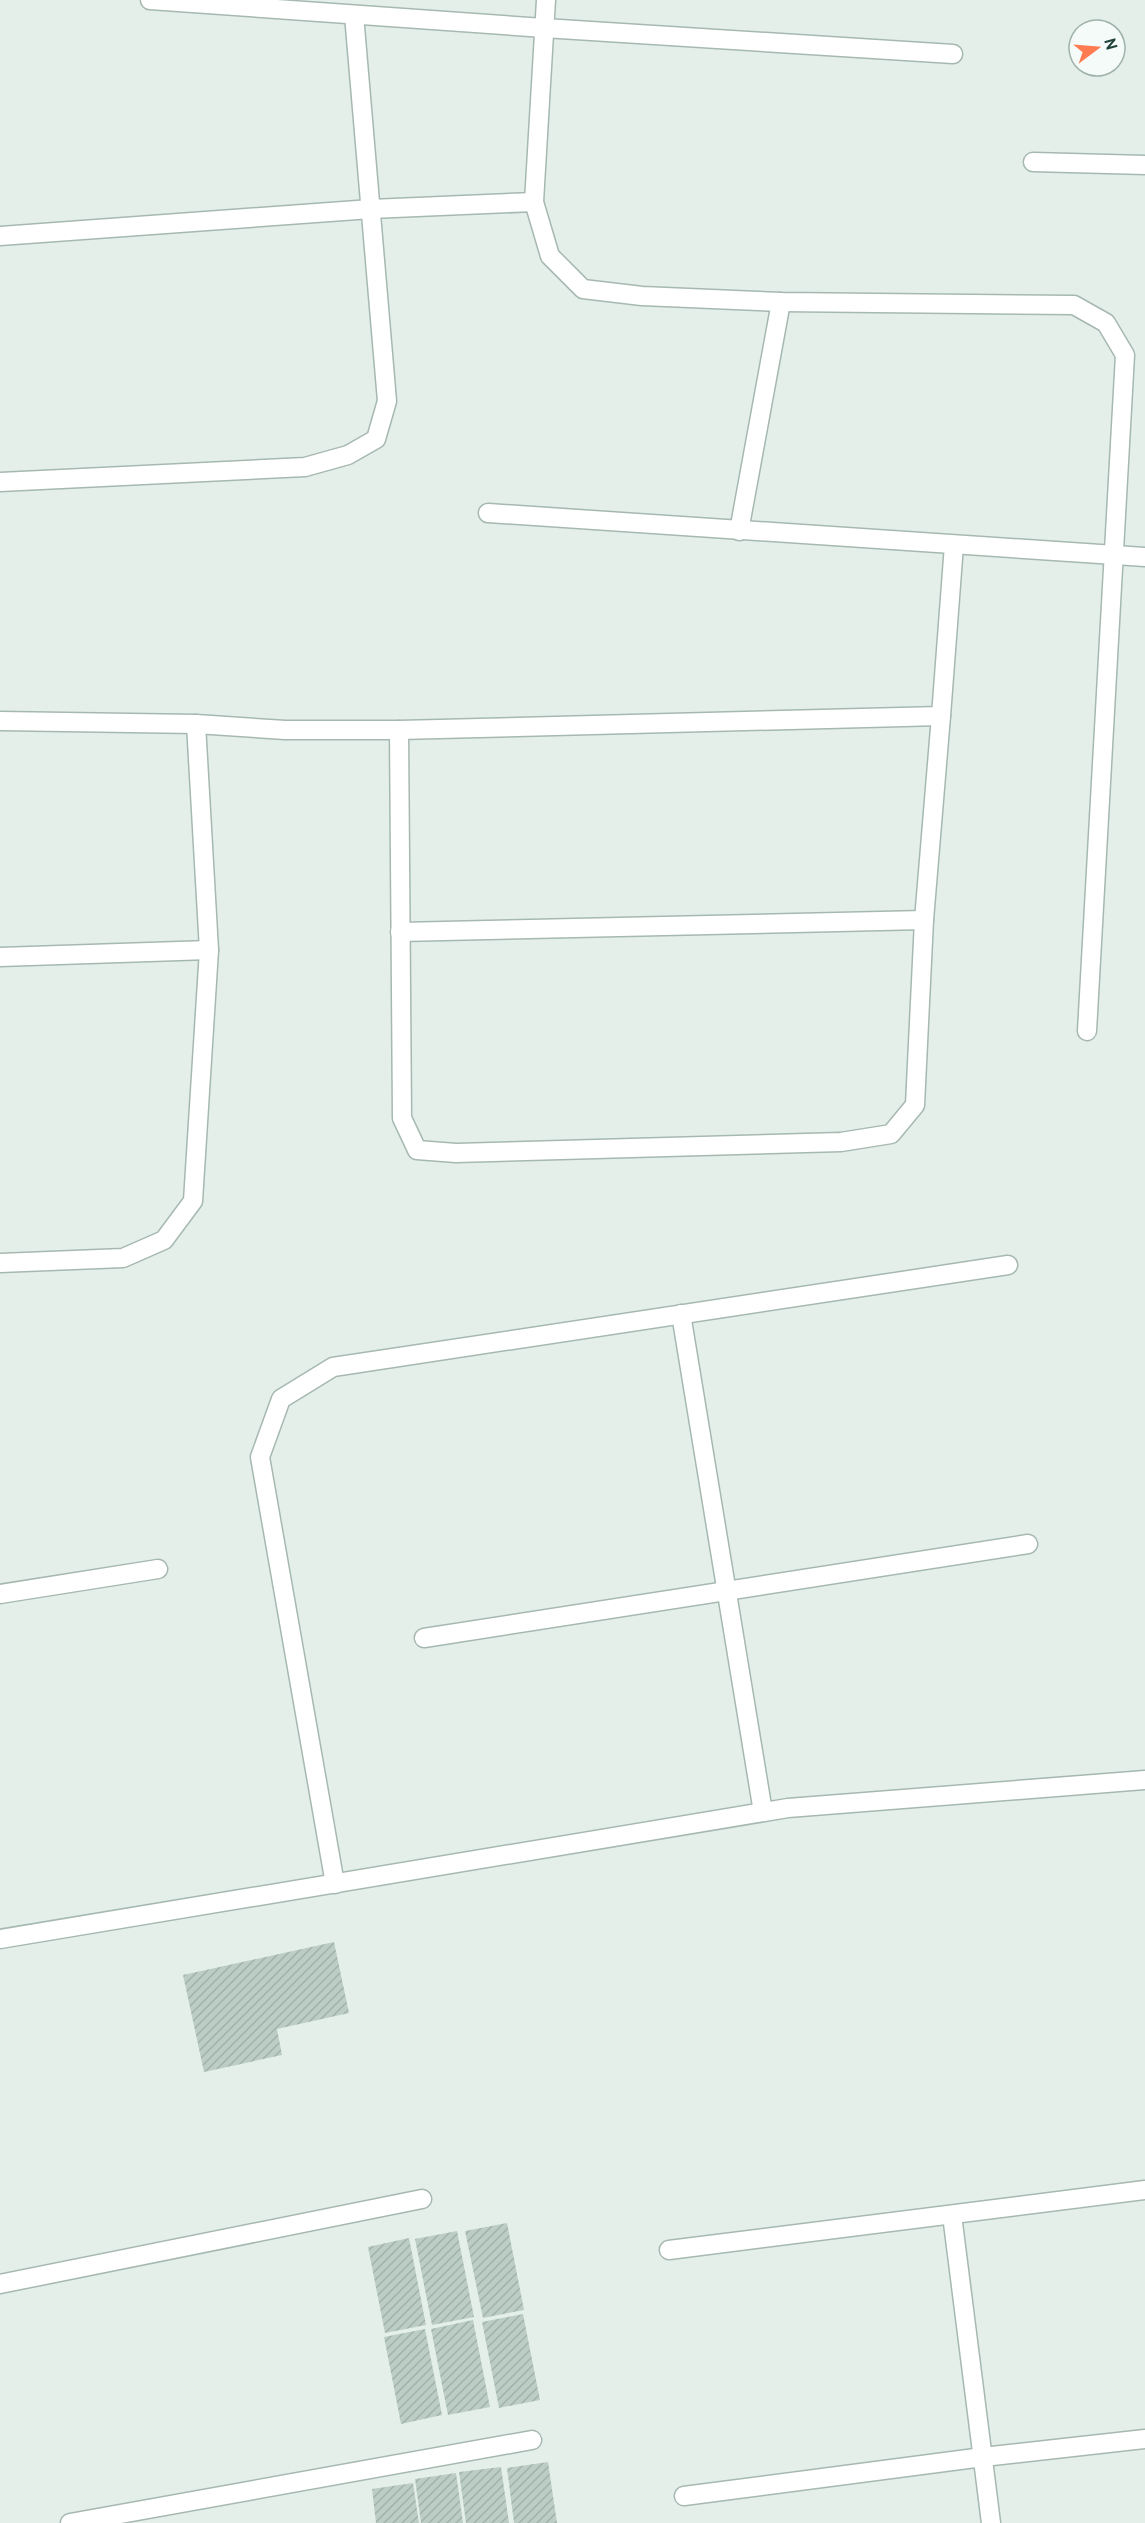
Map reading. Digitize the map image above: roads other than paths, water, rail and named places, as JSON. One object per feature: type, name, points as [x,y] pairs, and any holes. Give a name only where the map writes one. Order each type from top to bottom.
[{"type":"street","points":[[150,0],[952,54]]},
{"type":"street","points":[[546,0],[534,202],[550,256],[583,289],[642,296],[781,302],[1074,305],[1106,323],[1125,355],[1087,1031]]},
{"type":"street","points":[[0,482],[305,467],[348,455],[376,439],[387,401],[354,15]]},
{"type":"street","points":[[1033,162],[1145,165]]},
{"type":"street","points":[[0,236],[371,209],[534,202]]},
{"type":"street","points":[[739,531],[781,302]]},
{"type":"street","points":[[488,513],[1145,558]]},
{"type":"street","points":[[399,729],[402,1118],[417,1150],[456,1153],[841,1142],[891,1134],[915,1105],[924,920],[954,545]]},
{"type":"street","points":[[0,721],[196,724],[285,730],[941,716]]},
{"type":"street","points":[[0,1263],[123,1258],[164,1240],[193,1201],[209,950],[196,724]]},
{"type":"street","points":[[400,932],[924,920]]},
{"type":"street","points":[[0,957],[209,950]]},
{"type":"street","points":[[335,1884],[260,1457],[280,1400],[333,1367],[1008,1265]]},
{"type":"street","points":[[681,1314],[763,1812]]},
{"type":"street","points":[[424,1638],[1028,1544]]},
{"type":"street","points":[[0,1594],[158,1569]]},
{"type":"street","points":[[0,1940],[788,1808],[1145,1780]]},
{"type":"street","points":[[669,2250],[1145,2190]]},
{"type":"street","points":[[0,2284],[422,2199]]},
{"type":"street","points":[[952,2215],[991,2523]]},
{"type":"street","points":[[684,2496],[983,2457],[1145,2439]]},
{"type":"street","points":[[70,2523],[532,2440]]}]
